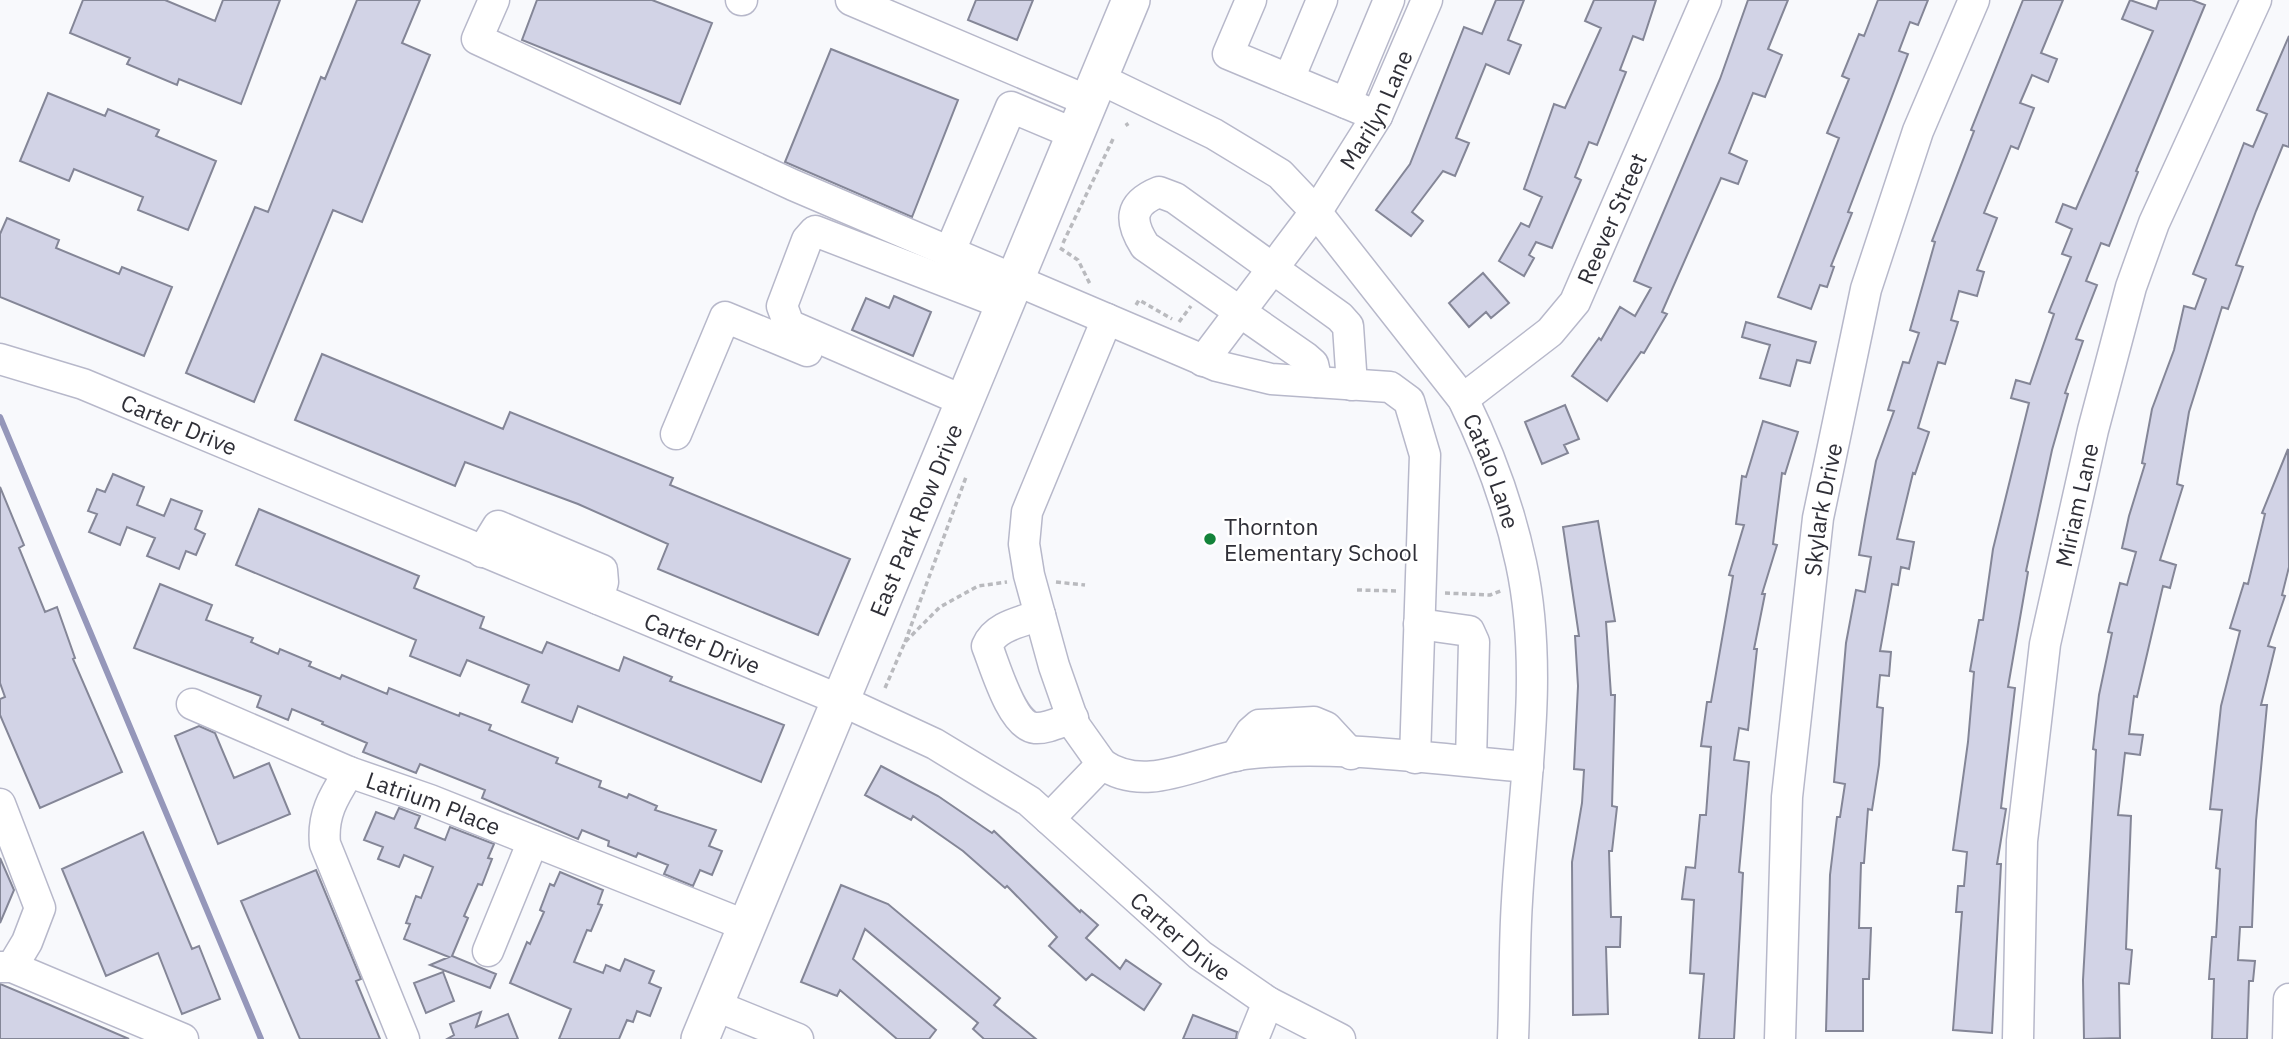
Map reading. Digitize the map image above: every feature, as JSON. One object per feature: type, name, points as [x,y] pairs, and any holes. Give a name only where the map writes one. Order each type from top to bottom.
[{"type":"main road","name":"East Park Row Drive","points":[[699,1039],[1131,0]]},
{"type":"street","points":[[494,0],[477,39],[793,185],[950,251],[1010,291]]},
{"type":"street","points":[[851,0],[1087,104]]},
{"type":"street","points":[[1251,0],[1228,54],[1377,116]]},
{"type":"street","points":[[1289,79],[1322,0]]},
{"type":"street","points":[[1346,103],[1388,0]]},
{"type":"street","name":"Marilyn Lane","points":[[1203,361],[1270,268],[1316,212],[1377,116],[1427,0]]},
{"type":"street","name":"Reever Street","points":[[1463,399],[1550,332],[1575,302],[1706,0]]},
{"type":"street","name":"Skylark Drive","points":[[1780,1039],[1787,797],[1818,518],[1866,289],[1918,131],[1974,0]]},
{"type":"street","name":"Miriam Lane","points":[[2018,1039],[2022,841],[2045,644],[2090,443],[2131,288],[2154,223],[2256,0]]},
{"type":"street","points":[[950,251],[1011,107],[1087,104]]},
{"type":"street","name":"Catalo Lane","points":[[1087,104],[1255,156],[1280,174],[1316,212],[1463,399],[1497,479],[1521,564],[1530,639],[1528,766],[1517,902],[1513,1039]]},
{"type":"street","points":[[1317,382],[1313,364],[1305,357],[1145,246],[1134,229],[1134,214],[1145,198],[1159,192],[1175,198],[1340,317],[1348,326],[1352,385]]},
{"type":"street","points":[[961,408],[789,325],[782,306],[807,240],[815,231],[1010,291],[1109,305],[1203,361],[1270,379],[1390,387],[1409,401],[1425,455],[1415,758]]},
{"type":"street","points":[[1109,305],[1027,512],[1024,544],[1040,615],[1073,718],[1102,764],[1117,774],[1144,779],[1236,756],[1281,750],[1528,766]]},
{"type":"street","points":[[676,433],[725,317],[961,408]]},
{"type":"street","name":"Carter Drive","points":[[5,360],[83,384],[840,700],[936,744],[1029,801],[1200,955],[1268,1002],[1340,1039]]},
{"type":"street","points":[[1040,615],[1006,627],[990,638],[987,646],[1015,714],[1025,726],[1038,729],[1073,718]]},
{"type":"street","points":[[1419,624],[1461,627],[1469,631],[1474,642],[1471,761]]},
{"type":"street","points":[[192,704],[349,772]]},
{"type":"street","points":[[1049,819],[1102,764]]},
{"type":"street","name":"Latrium Place","points":[[404,1039],[325,844],[323,824],[327,812],[349,772],[747,926]]},
{"type":"street","points":[[0,804],[40,908],[27,942],[6,967],[183,1039]]},
{"type":"street","points":[[488,951],[533,841]]},
{"type":"street","points":[[2288,1039],[2289,999]]},
{"type":"street","points":[[1253,1039],[1268,1002]]},
{"type":"street","points":[[714,1005],[779,1036]]},
{"type":"path","points":[[1055,257],[1113,139]]},
{"type":"path","points":[[1060,248],[1078,260],[1109,305],[1135,307],[1139,300],[1180,323],[1189,310]]},
{"type":"path","points":[[885,688],[905,642],[969,468]]},
{"type":"path","points":[[905,642],[940,607],[978,586],[1013,581]]},
{"type":"path","points":[[1047,582],[1085,585]]},
{"type":"path","points":[[1435,593],[1490,595],[1509,589]]},
{"type":"path","points":[[1357,590],[1401,591]]},
{"type":"building","points":[[83,0],[165,0],[215,21],[223,0],[280,0],[241,104],[179,79],[177,85],[127,64],[130,58],[70,33]]},
{"type":"building","points":[[357,0],[420,0],[402,43],[430,55],[362,222],[333,210],[254,402],[186,373],[255,207],[268,212],[321,77],[325,79]]},
{"type":"building","points":[[537,0],[652,0],[712,23],[680,104],[522,40]]},
{"type":"building","points":[[976,0],[1033,0],[1017,40],[968,20]]},
{"type":"building","points":[[1496,0],[1524,0],[1508,40],[1521,45],[1509,74],[1486,64],[1456,138],[1469,143],[1455,176],[1443,171],[1412,212],[1423,221],[1411,236],[1376,210],[1410,164],[1464,27],[1482,34]]},
{"type":"building","points":[[1594,0],[1656,0],[1643,40],[1633,36],[1620,70],[1626,72],[1597,145],[1589,142],[1575,177],[1581,180],[1552,248],[1536,242],[1529,255],[1534,258],[1524,276],[1499,261],[1521,223],[1529,227],[1542,197],[1524,189],[1554,104],[1565,108],[1601,28],[1585,21]]},
{"type":"building","points":[[1748,0],[1788,0],[1768,49],[1782,55],[1765,97],[1753,93],[1729,153],[1747,161],[1738,184],[1721,178],[1662,312],[1667,314],[1644,353],[1641,352],[1607,401],[1572,376],[1599,338],[1601,340],[1620,307],[1635,316],[1651,288],[1634,281],[1720,79]]},
{"type":"building","points":[[1878,0],[1928,0],[1918,25],[1910,22],[1899,51],[1908,54],[1848,212],[1852,213],[1831,266],[1834,267],[1827,287],[1820,285],[1811,309],[1778,297],[1839,138],[1827,133],[1849,79],[1842,76],[1859,34],[1864,36]]},
{"type":"building","points":[[2023,0],[2063,0],[2041,53],[2057,59],[2048,82],[2032,75],[2020,103],[2034,108],[2018,149],[2011,146],[1984,213],[1997,218],[1977,270],[1984,272],[1977,296],[1959,291],[1951,320],[1958,322],[1945,364],[1938,362],[1918,428],[1929,432],[1915,474],[1913,473],[1897,539],[1914,542],[1909,569],[1901,567],[1898,585],[1892,584],[1880,651],[1891,652],[1889,676],[1880,675],[1877,707],[1883,708],[1879,765],[1872,810],[1868,809],[1864,863],[1861,863],[1859,928],[1871,928],[1869,979],[1863,979],[1863,1031],[1826,1031],[1830,875],[1837,817],[1840,817],[1845,784],[1834,782],[1846,643],[1856,590],[1865,592],[1871,557],[1859,555],[1876,461],[1894,411],[1888,410],[1903,362],[1909,363],[1919,333],[1910,330],[1935,242],[1932,241],[1974,131],[1971,130]]},
{"type":"building","points":[[2130,0],[2156,9],[2159,0],[2192,0],[2205,5],[2136,171],[2138,172],[2109,246],[2101,243],[2086,281],[2097,285],[2076,339],[2083,341],[2065,393],[2068,394],[2052,450],[2026,571],[2028,572],[2008,687],[2015,688],[2001,808],[2006,809],[1997,864],[2001,864],[1992,1033],[1953,1030],[1962,912],[1956,912],[1958,886],[1964,886],[1967,852],[1953,850],[1968,742],[1974,672],[1970,671],[1979,620],[1983,620],[1993,549],[2029,403],[2011,398],[2016,380],[2030,384],[2054,314],[2049,312],[2071,257],[2062,254],[2072,229],[2056,222],[2063,204],[2076,209],[2153,31],[2122,19]]},
{"type":"building","points":[[2289,36],[2289,147],[2283,145],[2256,211],[2236,265],[2243,267],[2228,309],[2222,307],[2189,412],[2177,484],[2183,486],[2160,560],[2176,565],[2170,588],[2163,586],[2137,697],[2134,696],[2129,734],[2143,735],[2140,755],[2125,753],[2118,815],[2131,816],[2126,949],[2132,950],[2129,984],[2119,983],[2120,1038],[2084,1039],[2083,980],[2096,750],[2093,749],[2099,695],[2112,633],[2108,632],[2120,583],[2127,585],[2136,552],[2122,548],[2145,464],[2142,463],[2152,409],[2174,350],[2184,306],[2195,309],[2206,279],[2193,274],[2244,143],[2253,147],[2267,114],[2257,110]]},
{"type":"building","points":[[831,49],[958,100],[912,217],[785,162]]},
{"type":"building","points":[[48,93],[105,116],[108,109],[159,130],[156,136],[216,161],[188,230],[138,210],[143,197],[74,169],[69,181],[20,161]]},
{"type":"building","points":[[7,218],[59,240],[56,248],[119,274],[122,267],[172,287],[144,356],[0,297],[0,234]]},
{"type":"building","points":[[1483,273],[1509,303],[1491,318],[1486,312],[1469,327],[1449,303]]},
{"type":"building","points":[[894,296],[931,312],[913,356],[852,330],[866,298],[889,308]]},
{"type":"building","points":[[1746,322],[1816,342],[1810,363],[1797,360],[1790,386],[1760,378],[1770,345],[1742,337]]},
{"type":"building","points":[[322,354],[503,429],[510,412],[673,478],[670,485],[850,559],[818,635],[658,569],[668,544],[578,504],[465,462],[455,486],[295,420]]},
{"type":"building","points":[[1565,405],[1579,439],[1564,445],[1568,453],[1542,464],[1525,422]]},
{"type":"building","points":[[1763,421],[1798,432],[1785,474],[1782,473],[1773,544],[1777,545],[1762,594],[1765,594],[1754,649],[1757,649],[1748,730],[1739,728],[1734,760],[1749,762],[1739,872],[1743,873],[1734,1039],[1699,1039],[1704,974],[1690,973],[1694,900],[1682,899],[1686,867],[1695,868],[1700,815],[1706,815],[1711,747],[1701,746],[1707,702],[1711,702],[1733,576],[1729,575],[1744,525],[1736,524],[1742,476],[1746,477]]},
{"type":"building","points":[[2288,449],[2289,567],[2282,595],[2285,596],[2268,646],[2275,648],[2261,705],[2267,705],[2256,821],[2252,927],[2240,927],[2238,960],[2255,961],[2253,981],[2249,981],[2247,1039],[2212,1039],[2214,979],[2209,979],[2212,937],[2216,937],[2220,869],[2216,868],[2222,810],[2210,809],[2221,706],[2240,631],[2230,628],[2244,583],[2248,584],[2265,514],[2262,513]]},
{"type":"building","points":[[113,474],[144,487],[137,505],[164,516],[171,499],[202,511],[195,529],[205,534],[196,555],[186,551],[179,569],[147,556],[155,538],[127,527],[120,545],[89,532],[97,514],[88,511],[97,489],[105,492]]},
{"type":"building","points":[[0,487],[24,545],[19,548],[45,612],[57,607],[75,658],[73,659],[122,772],[40,808],[0,715],[0,699],[5,697],[0,683]]},
{"type":"building","points":[[259,509],[419,576],[414,588],[484,617],[480,628],[542,653],[547,642],[619,671],[624,657],[672,677],[670,681],[784,725],[761,782],[578,706],[572,722],[522,702],[529,685],[467,660],[460,676],[410,656],[416,640],[236,565]]},
{"type":"building","points":[[1598,521],[1615,621],[1606,622],[1611,695],[1615,695],[1612,806],[1617,807],[1612,851],[1609,851],[1611,917],[1621,917],[1620,947],[1606,947],[1608,1014],[1573,1015],[1572,862],[1582,803],[1584,770],[1574,769],[1578,686],[1575,636],[1579,636],[1563,527]]},
{"type":"building","points":[[160,584],[212,605],[206,620],[253,638],[251,642],[278,654],[280,649],[311,662],[309,666],[340,679],[342,675],[387,694],[389,688],[459,716],[460,713],[491,725],[489,730],[558,758],[556,763],[601,781],[599,787],[627,798],[629,794],[657,806],[655,810],[716,830],[709,846],[722,851],[712,875],[700,870],[693,886],[664,874],[668,865],[638,853],[636,857],[608,846],[609,841],[582,830],[578,839],[482,798],[485,790],[420,764],[416,773],[363,752],[367,743],[322,724],[323,722],[292,709],[288,720],[257,707],[261,696],[134,648]]},
{"type":"building","points":[[199,726],[215,733],[234,778],[269,763],[290,814],[218,844],[175,736]]},
{"type":"building","points":[[881,766],[938,796],[992,833],[994,831],[1080,912],[1081,910],[1098,925],[1086,938],[1120,969],[1126,960],[1161,984],[1144,1010],[1092,974],[1086,980],[1049,946],[1057,937],[1007,886],[1005,888],[963,851],[913,816],[911,820],[865,795]]},
{"type":"building","points":[[399,808],[420,816],[415,828],[445,840],[450,827],[494,844],[488,858],[492,859],[482,885],[478,884],[464,916],[468,918],[452,956],[496,974],[490,988],[430,965],[449,957],[404,939],[410,924],[406,923],[416,896],[421,898],[433,867],[404,855],[399,867],[378,859],[383,847],[364,840],[376,812],[394,819]]},
{"type":"building","points":[[143,832],[192,949],[199,946],[220,999],[182,1014],[158,953],[106,976],[62,869]]},
{"type":"building","points":[[0,858],[14,890],[0,923]]},
{"type":"building","points":[[316,870],[361,979],[356,981],[380,1039],[300,1039],[241,901]]},
{"type":"building","points":[[560,872],[603,890],[598,904],[602,905],[591,931],[587,930],[574,962],[603,973],[606,965],[620,971],[625,959],[654,971],[649,983],[661,988],[650,1016],[637,1011],[633,1022],[627,1020],[619,1039],[559,1039],[571,1009],[510,983],[527,942],[530,944],[544,912],[540,910],[550,884],[554,886]]},
{"type":"building","points":[[841,885],[888,904],[1000,998],[994,1005],[1036,1039],[984,1039],[973,1029],[978,1023],[865,929],[853,959],[936,1030],[929,1039],[897,1039],[840,990],[837,996],[801,982]]},
{"type":"building","points":[[443,972],[454,1001],[426,1013],[414,983]]},
{"type":"building","points":[[0,984],[50,1005],[129,1039],[0,1039]]},
{"type":"building","points":[[481,1012],[476,1027],[508,1014],[518,1039],[447,1039],[454,1035],[450,1024]]},
{"type":"building","points":[[1193,1015],[1237,1032],[1236,1039],[1183,1039]]},
{"type":"waterway","points":[[0,417],[261,1039]]},
{"type":"place","name":"Thornton Elementary School","points":[[1210,539]]}]
